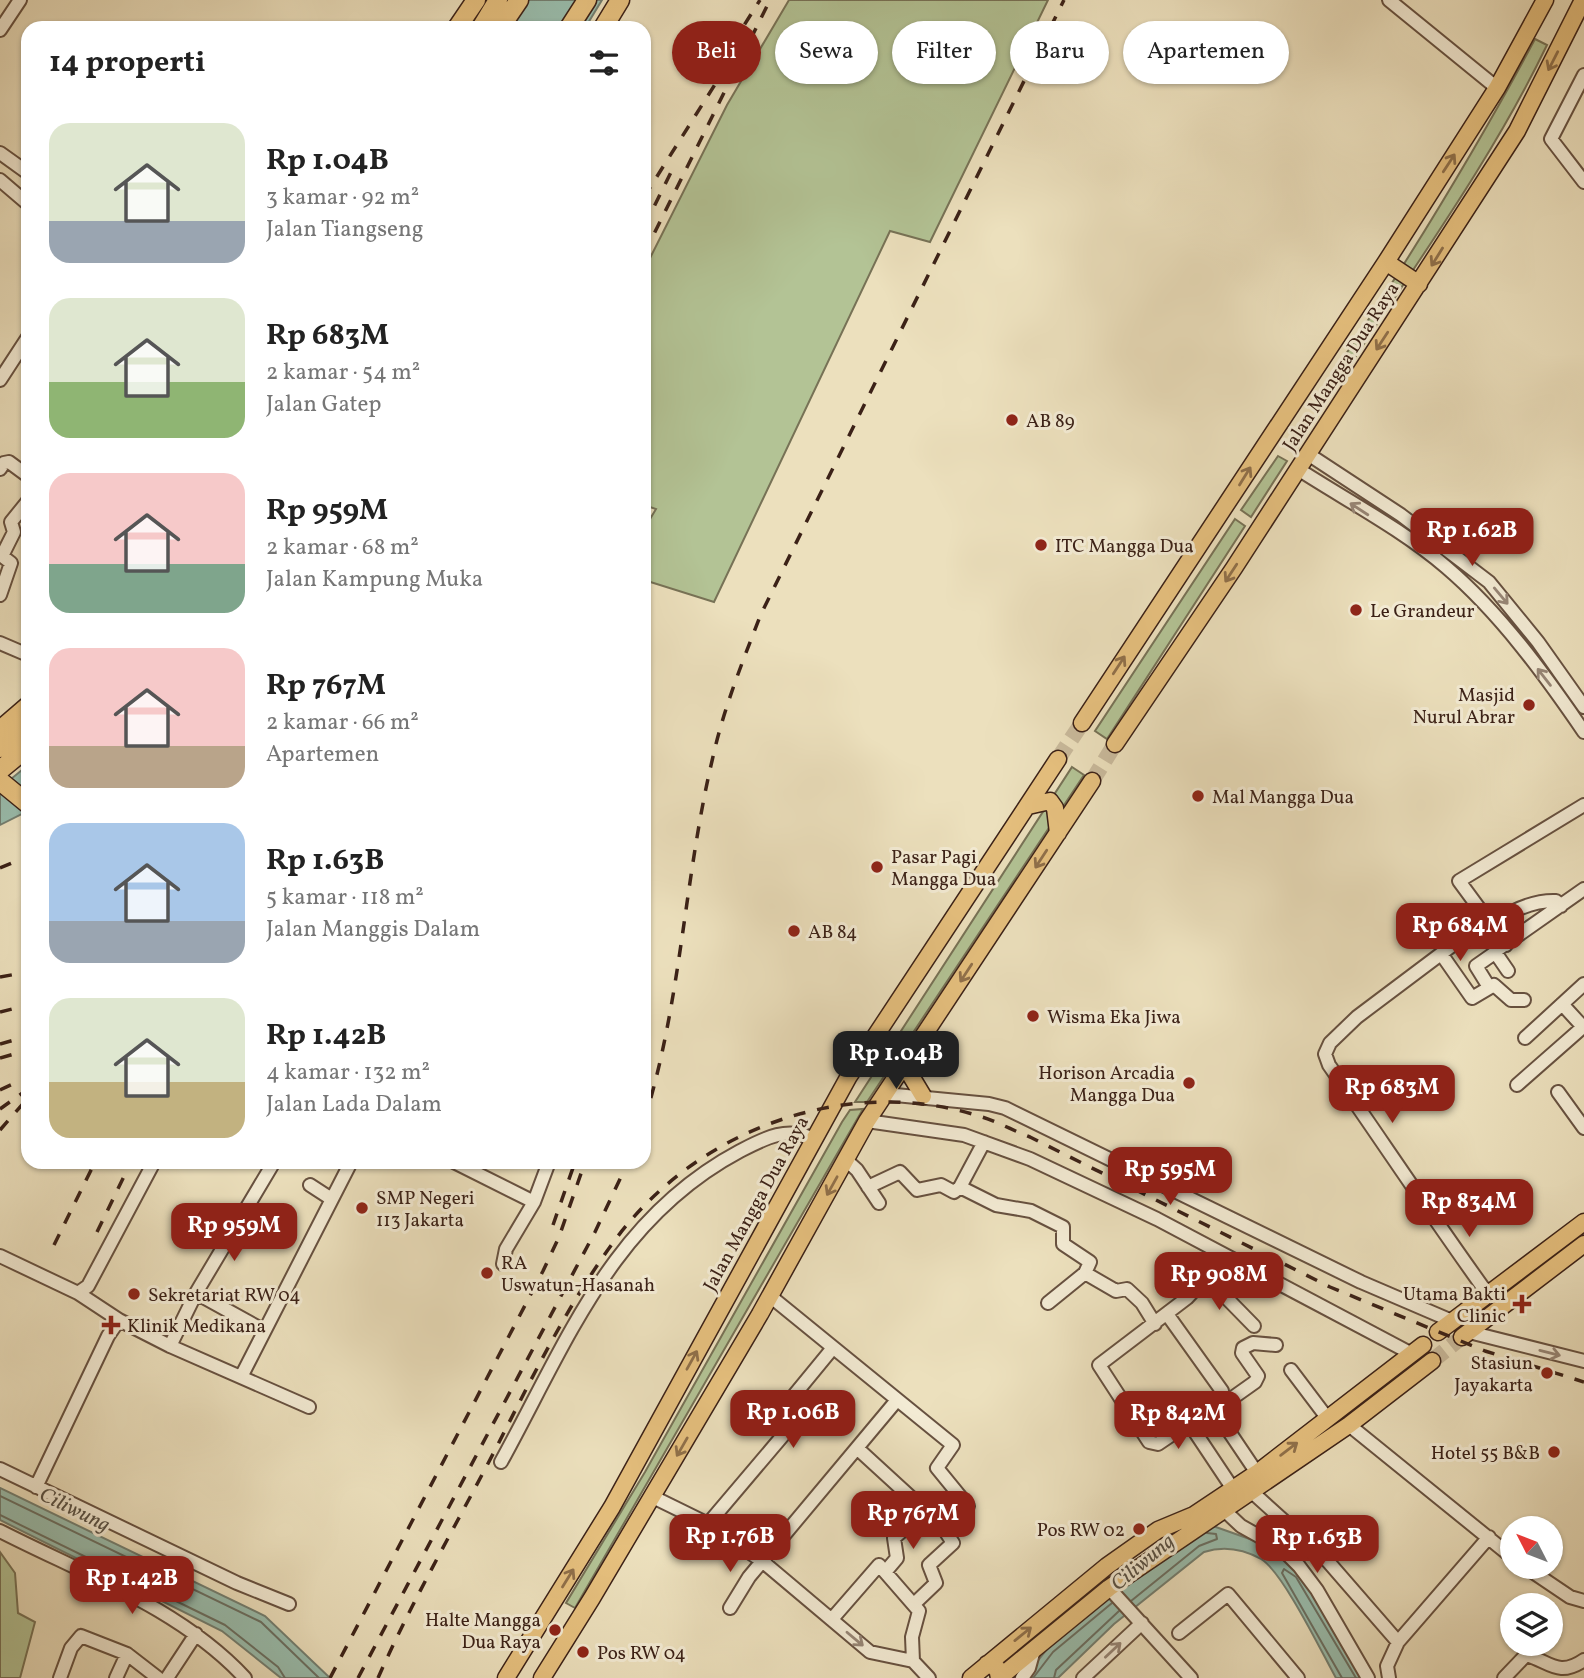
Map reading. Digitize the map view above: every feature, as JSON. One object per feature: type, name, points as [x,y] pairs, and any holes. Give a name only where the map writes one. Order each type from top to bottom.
[{"type":"highway","points":[[485,21],[498,0]]},
{"type":"highway","points":[[505,21],[519,0]]},
{"type":"highway","points":[[574,21],[587,0]]},
{"type":"highway","points":[[608,21],[621,0]]},
{"type":"highway","points":[[463,21],[474,3]]},
{"type":"highway","points":[[0,730],[21,712]]},
{"type":"highway","points":[[0,748],[21,730]]},
{"type":"highway","points":[[0,770],[21,753]]},
{"type":"highway","points":[[0,781],[21,798]]},
{"type":"main road","name":"Jalan Mangga Dua Raya","points":[[1082,723],[1386,262],[1491,83],[1545,0]]},
{"type":"main road","name":"Jalan Mangga Dua Raya","points":[[1115,744],[1308,454],[1517,131],[1583,0]]},
{"type":"main road","points":[[1386,262],[1419,284]]},
{"type":"main road","name":"Jalan Mangga Dua Raya","points":[[506,1678],[634,1466],[871,1041],[1058,759]]},
{"type":"main road","points":[[542,1678],[653,1497],[770,1296],[867,1121],[1092,781]]},
{"type":"main road","points":[[1028,806],[1050,801],[1055,808],[1058,833]]},
{"type":"main road","points":[[905,1066],[923,1096]]},
{"type":"main road","points":[[1438,1332],[1584,1223]]},
{"type":"main road","points":[[1466,1334],[1584,1244]]},
{"type":"main road","points":[[971,1678],[1107,1566],[1158,1530],[1194,1515],[1257,1473],[1418,1349]]},
{"type":"main road","points":[[987,1664],[997,1668],[999,1678],[1018,1672],[1034,1650],[1111,1589],[1349,1425],[1432,1361]]},
{"type":"main road","points":[[634,1466],[662,1481]]},
{"type":"main road","points":[[1003,1651],[1006,1659],[1018,1672]]},
{"type":"street","points":[[0,30],[20,0]]},
{"type":"street","points":[[1389,0],[1491,83]]},
{"type":"street","points":[[1584,75],[1551,139],[1584,183]]},
{"type":"street","points":[[0,153],[21,168]]},
{"type":"street","points":[[0,180],[21,198]]},
{"type":"street","points":[[0,380],[21,348]]},
{"type":"street","points":[[1308,454],[1401,515],[1489,583],[1538,642],[1584,707]]},
{"type":"street","points":[[2,466],[9,462],[21,471]]},
{"type":"street","points":[[1298,469],[1434,558],[1463,582],[1525,653],[1584,732]]},
{"type":"street","points":[[0,595],[11,563],[2,556],[14,532],[11,522],[21,510]]},
{"type":"street","points":[[0,643],[21,651]]},
{"type":"street","points":[[1508,971],[1488,922],[1459,881],[1584,805]]},
{"type":"street","points":[[1489,987],[1476,966],[1584,889]]},
{"type":"street","points":[[1488,1293],[1325,1059],[1330,1043],[1357,1017],[1488,922],[1540,902],[1556,901],[1561,906]]},
{"type":"street","points":[[1442,955],[1472,998],[1489,987],[1499,987],[1511,1000],[1524,1000]]},
{"type":"street","points":[[1525,1038],[1584,984]]},
{"type":"street","points":[[1517,1085],[1584,1028],[1562,1004]]},
{"type":"street","points":[[1558,1092],[1584,1128]]},
{"type":"street","points":[[886,1094],[923,1096],[1005,1108],[1361,1283],[1452,1321]]},
{"type":"street","points":[[867,1121],[964,1135],[1030,1159],[1113,1197],[1418,1349]]},
{"type":"street","points":[[501,1462],[579,1314],[614,1259],[661,1205],[712,1166],[749,1146],[792,1131],[814,1139]]},
{"type":"street","points":[[868,1187],[900,1172],[917,1189],[941,1185],[954,1192],[960,1187],[984,1142]]},
{"type":"street","points":[[846,1160],[879,1203]]},
{"type":"street","points":[[78,1293],[88,1286],[150,1169]]},
{"type":"street","points":[[170,1346],[197,1293],[274,1169]]},
{"type":"street","points":[[241,1377],[347,1169]]},
{"type":"street","points":[[468,1169],[534,1202]]},
{"type":"street","points":[[503,1264],[506,1249],[534,1202],[546,1169]]},
{"type":"street","points":[[310,1185],[330,1198]]},
{"type":"street","points":[[960,1187],[996,1205],[1031,1211],[1058,1223],[1065,1231],[1063,1244],[1090,1262],[1085,1273],[1048,1303]]},
{"type":"street","points":[[0,1256],[78,1293],[119,1320],[170,1346],[309,1407]]},
{"type":"street","points":[[1227,1256],[1208,1278],[1167,1314],[1099,1365],[1149,1442],[1158,1444],[1189,1423],[1233,1489]]},
{"type":"street","points":[[1085,1273],[1116,1291],[1127,1289],[1155,1324]]},
{"type":"street","points":[[1208,1278],[1254,1326]]},
{"type":"street","points":[[197,1293],[263,1330]]},
{"type":"street","points":[[770,1296],[953,1446],[937,1468],[968,1505],[942,1526]]},
{"type":"street","points":[[1167,1314],[1222,1391],[1224,1424],[1257,1473]]},
{"type":"street","points":[[36,1487],[108,1336],[119,1320]]},
{"type":"street","points":[[1466,1334],[1584,1361]]},
{"type":"street","points":[[1224,1404],[1255,1382],[1258,1376],[1242,1353],[1243,1348],[1253,1343],[1276,1345]]},
{"type":"street","points":[[708,1524],[796,1420],[786,1405],[832,1349]]},
{"type":"street","points":[[1291,1370],[1328,1419]]},
{"type":"street","points":[[730,1608],[762,1561],[897,1400]]},
{"type":"street","points":[[1349,1425],[1500,1547]]},
{"type":"street","points":[[858,1449],[926,1510],[942,1526],[953,1543],[929,1564],[936,1583],[914,1604]]},
{"type":"street","points":[[0,1469],[289,1604]]},
{"type":"street","points":[[1252,1492],[1325,1558],[1398,1642]]},
{"type":"street","points":[[653,1497],[708,1524],[762,1561],[870,1652],[913,1661],[929,1678]]},
{"type":"street","points":[[886,1571],[897,1558],[894,1538],[926,1510]]},
{"type":"street","points":[[1224,1510],[1241,1526],[1276,1544],[1298,1566],[1317,1590],[1368,1678]]},
{"type":"street","points":[[0,1531],[153,1608],[196,1634],[245,1678]]},
{"type":"street","points":[[1389,1678],[1387,1666],[1398,1642],[1489,1537]]},
{"type":"street","points":[[832,1619],[877,1566],[886,1571],[920,1614],[912,1637],[913,1661]]},
{"type":"street","points":[[1543,1579],[1570,1597],[1584,1601]]},
{"type":"street","points":[[1111,1589],[1191,1678]]},
{"type":"street","points":[[1178,1633],[1228,1594],[1298,1678]]},
{"type":"street","points":[[1086,1677],[1139,1618]]},
{"type":"street","points":[[167,1678],[196,1634]]},
{"type":"street","points":[[60,1678],[71,1648],[81,1636],[127,1654],[158,1678]]},
{"type":"street","points":[[116,1678],[127,1654]]},
{"type":"street","points":[[1505,1678],[1526,1655],[1558,1671],[1571,1670],[1584,1660]]},
{"type":"shaded area","points":[[789,0],[1048,0],[1038,21],[1010,21],[1010,78],[930,242],[890,231],[714,602],[651,582],[651,517],[656,509],[651,507],[651,256],[739,84],[761,84],[761,47],[775,24],[775,84],[878,84],[878,21],[777,21]]},
{"type":"shaded area","points":[[1535,39],[1547,45],[1526,87],[1480,167],[1352,362],[1344,357],[1443,200]]},
{"type":"shaded area","points":[[1278,456],[1287,461],[1251,517],[1241,510]]},
{"type":"shaded area","points":[[1235,519],[1245,526],[1107,739],[1095,731]]},
{"type":"shaded area","points":[[1072,767],[1084,775],[867,1102],[855,1102]]},
{"type":"shaded area","points":[[863,1109],[575,1608],[566,1603],[645,1472],[842,1122],[850,1110]]},
{"type":"shaded area","points":[[0,1552],[15,1573],[18,1613],[35,1622],[20,1678],[0,1678]]},
{"type":"water","points":[[527,0],[602,0],[589,21],[514,21]]},
{"type":"water","points":[[21,771],[21,814],[0,825],[0,788]]},
{"type":"water","points":[[0,1488],[265,1616],[330,1678],[281,1678],[222,1631],[0,1520]]},
{"type":"water","points":[[1213,1526],[1278,1549],[1301,1573],[1363,1678],[1336,1678],[1291,1596],[1270,1567],[1254,1556],[1226,1549],[1204,1552],[1114,1624],[1058,1678],[1024,1678],[1048,1648],[1181,1539]]},
{"type":"tunnel","points":[[1058,759],[1082,723]]},
{"type":"tunnel","points":[[1092,781],[1115,744]]},
{"type":"tunnel","points":[[1432,1361],[1462,1337]]},
{"type":"railway","points":[[747,21],[760,0]]},
{"type":"railway","points":[[651,240],[770,0]]},
{"type":"railway","points":[[651,1095],[666,1032],[712,761],[740,669],[761,614],[1064,0]]},
{"type":"railway","points":[[651,186],[715,84]]},
{"type":"railway","points":[[651,213],[675,164]]},
{"type":"railway","points":[[0,868],[21,859]]},
{"type":"railway","points":[[0,977],[21,973]]},
{"type":"railway","points":[[0,1012],[21,1007]]},
{"type":"railway","points":[[0,1044],[21,1038]]},
{"type":"railway","points":[[0,1058],[21,1052]]},
{"type":"railway","points":[[0,1090],[21,1080]]},
{"type":"railway","points":[[0,1109],[21,1094]]},
{"type":"railway","points":[[378,1678],[419,1592],[550,1343],[615,1240],[649,1201],[688,1168],[732,1141],[779,1120],[829,1107],[880,1102],[931,1105],[988,1119],[1030,1137],[1330,1287],[1485,1351],[1584,1382]]},
{"type":"railway","points":[[0,1130],[21,1106]]},
{"type":"railway","points":[[54,1245],[92,1169]]},
{"type":"railway","points":[[97,1232],[128,1169]]},
{"type":"railway","points":[[553,1225],[573,1169]]},
{"type":"railway","points":[[330,1678],[543,1271],[559,1237],[583,1169]]},
{"type":"railway","points":[[358,1678],[595,1232],[625,1169]]},
{"type":"place","name":"AB 89","points":[[1012,420]]},
{"type":"place","name":"ITC Mangga Dua","points":[[1041,545]]},
{"type":"place","name":"Le Grandeur","points":[[1356,610]]},
{"type":"place","name":"Masjid Nurul Abrar","points":[[1529,705]]},
{"type":"place","name":"Mal Mangga Dua","points":[[1198,796]]},
{"type":"place","name":"Pasar Pagi Mangga Dua","points":[[877,867]]},
{"type":"place","name":"AB 84","points":[[794,931]]},
{"type":"place","name":"Wisma Eka Jiwa","points":[[1033,1016]]},
{"type":"place","name":"Horison Arcadia Mangga Dua","points":[[1189,1083]]},
{"type":"place","name":"SMP Negeri 113 Jakarta","points":[[362,1208]]},
{"type":"place","name":"RA Uswatun-Hasanah","points":[[487,1273]]},
{"type":"place","name":"Sekretariat RW 04","points":[[134,1294]]},
{"type":"place","name":"Utama Bakti Clinic","points":[[1522,1304]]},
{"type":"place","name":"Klinik Medikana","points":[[111,1325]]},
{"type":"place","name":"Stasiun Jayakarta","points":[[1547,1373]]},
{"type":"place","name":"Hotel 55 B&B","points":[[1554,1452]]},
{"type":"place","name":"Pos RW 02","points":[[1139,1529]]},
{"type":"place","name":"Halte Mangga Dua Raya","points":[[555,1630]]},
{"type":"place","name":"Pos RW 04","points":[[583,1652]]},
{"type":"water label","name":"Ciliwung","points":[[75,1509]]},
{"type":"water label","name":"Ciliwung","points":[[1142,1562]]}]
